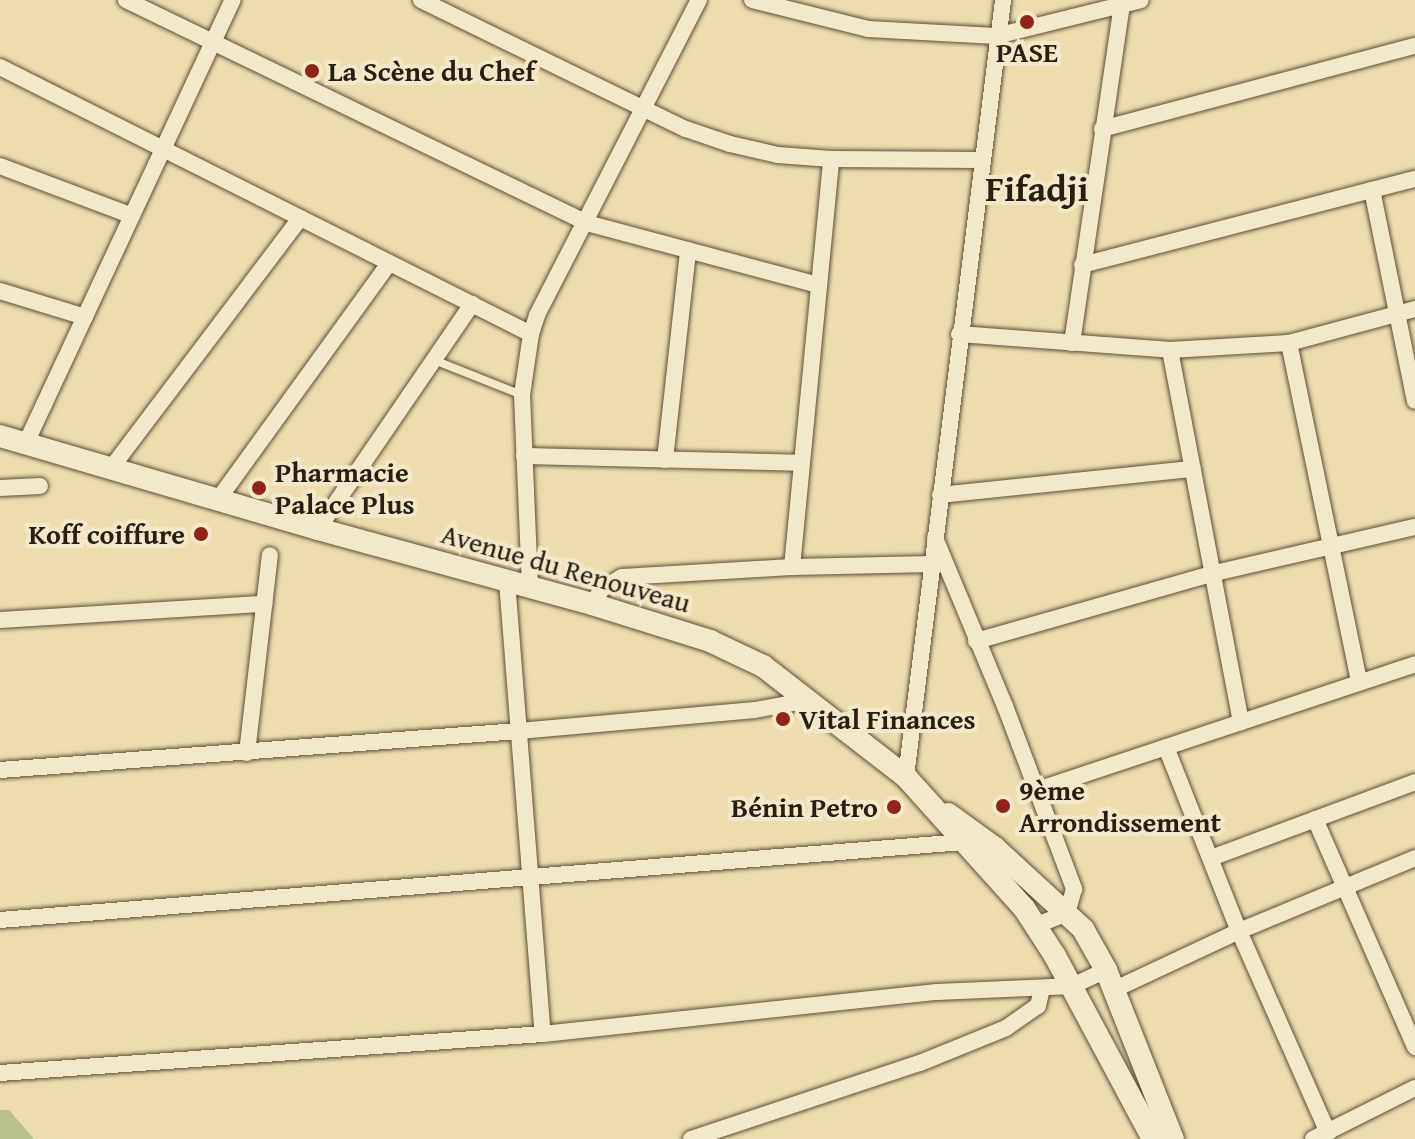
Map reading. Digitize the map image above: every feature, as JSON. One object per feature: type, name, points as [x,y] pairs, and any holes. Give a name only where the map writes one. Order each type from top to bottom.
[{"type":"main road","name":"Avenue du Renouveau","points":[[0,436],[112,467],[217,501],[592,604],[737,652],[810,700],[906,777],[1037,925],[1153,1139]]},
{"type":"main road","name":"Avenue du Renouveau","points":[[932,803],[995,848],[1083,929],[1110,980],[1173,1139]]},
{"type":"street","points":[[126,0],[587,223],[818,285]]},
{"type":"street","points":[[26,443],[233,0]]},
{"type":"street","points":[[421,0],[686,129],[730,144],[778,155],[831,159],[981,160]]},
{"type":"street","points":[[530,586],[522,395],[531,334],[537,315],[699,0]]},
{"type":"street","points":[[752,0],[868,29],[996,36],[1141,0]]},
{"type":"street","points":[[906,777],[996,36],[1003,0]]},
{"type":"street","points":[[1072,343],[1122,5]]},
{"type":"street","points":[[1102,129],[1415,46]]},
{"type":"street","points":[[0,67],[531,334]]},
{"type":"street","points":[[792,567],[831,159]]},
{"type":"street","points":[[0,166],[132,216]]},
{"type":"street","points":[[1082,265],[1415,179]]},
{"type":"street","points":[[1372,190],[1407,311],[1415,401]]},
{"type":"street","points":[[112,467],[300,218]]},
{"type":"street","points":[[665,460],[688,250]]},
{"type":"street","points":[[217,501],[389,263]]},
{"type":"street","points":[[0,291],[85,317]]},
{"type":"street","points":[[318,529],[472,304]]},
{"type":"street","points":[[959,334],[1170,350],[1289,343],[1407,311]]},
{"type":"street","points":[[1289,343],[1359,682]]},
{"type":"street","points":[[1170,350],[1241,722]]},
{"type":"street","points":[[524,456],[801,463]]},
{"type":"street","points":[[940,495],[1193,469]]},
{"type":"street","points":[[0,488],[40,486]]},
{"type":"street","points":[[976,641],[1215,573],[1415,527]]},
{"type":"street","points":[[935,538],[1074,889],[1067,913],[1037,925]]},
{"type":"street","points":[[247,753],[270,555]]},
{"type":"street","points":[[592,604],[602,589],[622,577],[792,567],[932,564]]},
{"type":"street","points":[[507,581],[543,1034]]},
{"type":"street","points":[[0,620],[265,604]]},
{"type":"street","points":[[1037,790],[1415,664]]},
{"type":"street","points":[[0,770],[519,731],[755,710],[810,700]]},
{"type":"street","points":[[1166,747],[1320,1136],[1415,1088]]},
{"type":"street","points":[[1211,858],[1415,782]]},
{"type":"street","points":[[1315,819],[1415,1047]]},
{"type":"street","points":[[0,920],[963,842]]},
{"type":"street","points":[[0,1073],[543,1034],[937,992],[1072,986],[1110,980],[1239,931],[1415,858]]},
{"type":"street","points":[[691,1139],[920,1063],[1006,1028],[1038,1006],[1042,988]]},
{"type":"lane","points":[[434,359],[522,395]]},
{"type":"green space","points":[[0,1110],[9,1110],[34,1139],[0,1139]]},
{"type":"place","name":"PASE","points":[[1027,22]]},
{"type":"place","name":"La Scène du Chef","points":[[312,71]]},
{"type":"place","name":"Pharmacie Palace Plus","points":[[259,488]]},
{"type":"place","name":"Koff coiffure","points":[[201,534]]},
{"type":"place","name":"Vital Finances","points":[[783,719]]},
{"type":"place","name":"9ème Arrondissement","points":[[1003,806]]},
{"type":"place","name":"Bénin Petro","points":[[894,807]]},
{"type":"district","name":"Fifadji","points":[[1037,188]]}]
